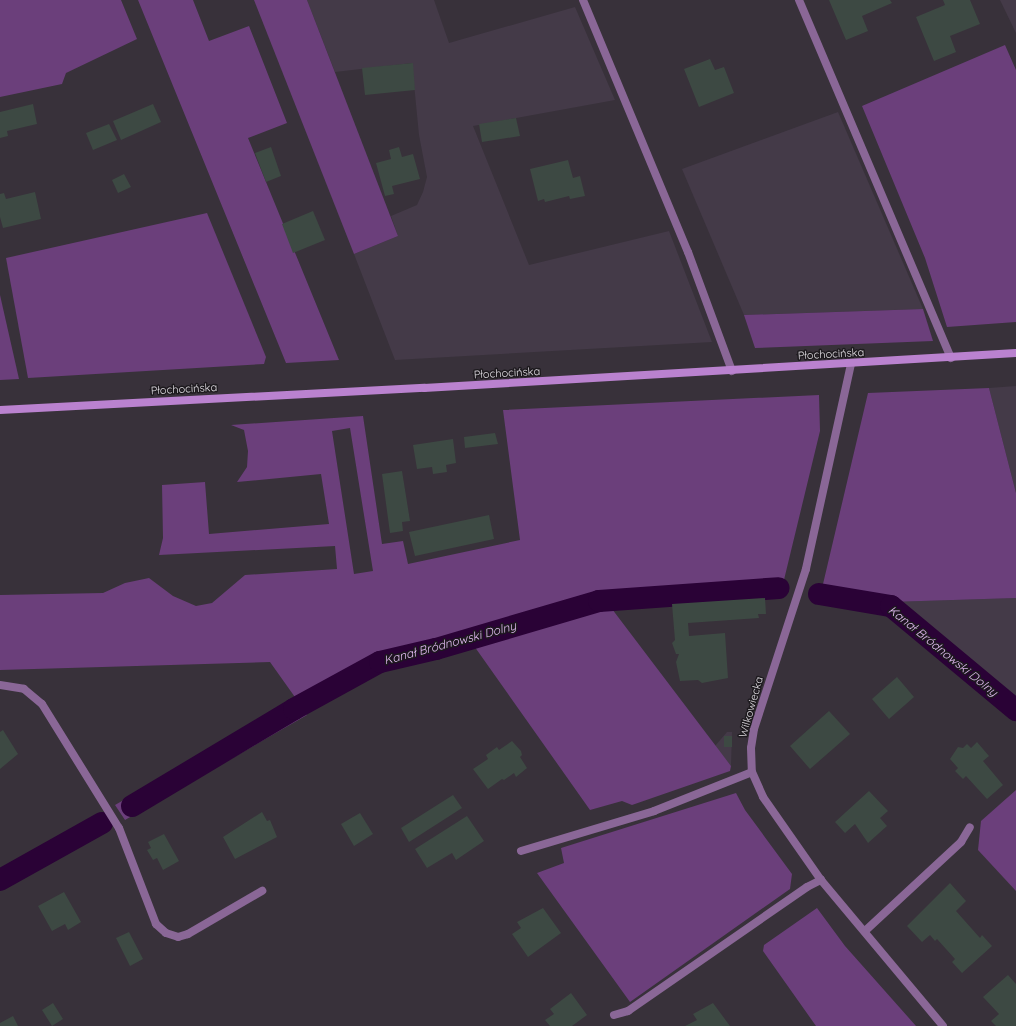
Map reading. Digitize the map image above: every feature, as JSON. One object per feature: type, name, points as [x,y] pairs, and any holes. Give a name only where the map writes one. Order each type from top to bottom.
[{"type":"main road","name":"Płochocińska","points":[[0,410],[732,371],[1016,354]]},
{"type":"street","points":[[583,0],[685,245],[732,371]]},
{"type":"street","points":[[799,0],[951,358]]},
{"type":"street","name":"Wilkowiecka","points":[[851,364],[806,569],[754,729],[751,748],[752,772],[763,797],[821,880],[943,1026]]},
{"type":"street","points":[[0,685],[24,689],[42,704],[120,828],[156,924],[166,933],[178,937],[188,934],[262,892]]},
{"type":"street","points":[[521,851],[654,811],[752,772]]},
{"type":"street","points":[[865,931],[961,842],[970,827]]},
{"type":"street","points":[[614,1015],[628,1011],[807,887],[821,880]]},
{"type":"shaded area","points":[[0,0],[121,0],[137,39],[66,73],[62,84],[0,97]]},
{"type":"shaded area","points":[[138,0],[193,0],[209,41],[249,26],[287,123],[248,138],[339,360],[286,363]]},
{"type":"shaded area","points":[[254,0],[307,0],[398,236],[354,254]]},
{"type":"shaded area","points":[[307,0],[434,0],[449,43],[575,7],[615,100],[473,126],[529,265],[669,231],[712,342],[395,360],[354,254],[398,236],[391,216],[417,205],[423,192],[427,177],[419,135],[412,63],[335,72]]},
{"type":"shaded area","points":[[1000,0],[1016,0],[1016,33]]},
{"type":"shaded area","points":[[1005,45],[1016,70],[1016,322],[947,327],[925,258],[862,106]]},
{"type":"shaded area","points":[[838,112],[923,309],[744,315],[682,169]]},
{"type":"shaded area","points":[[207,213],[266,357],[264,364],[28,378],[6,258]]},
{"type":"shaded area","points":[[0,295],[19,379],[0,380]]},
{"type":"shaded area","points":[[923,309],[933,341],[755,348],[744,315]]},
{"type":"shaded area","points":[[1016,386],[1016,493],[989,388]]},
{"type":"shaded area","points":[[989,388],[1016,493],[1016,598],[890,602],[958,651],[1016,699],[1016,717],[887,610],[819,601],[868,393]]},
{"type":"shaded area","points":[[819,395],[820,431],[783,584],[777,596],[609,605],[731,766],[730,771],[632,805],[622,801],[590,810],[472,643],[389,666],[360,678],[305,710],[307,715],[125,820],[115,805],[297,700],[270,662],[0,670],[0,595],[103,593],[125,583],[149,578],[173,596],[196,606],[212,603],[245,575],[337,569],[335,546],[159,555],[163,538],[162,485],[205,482],[209,534],[329,524],[321,474],[237,482],[247,467],[248,451],[244,430],[231,425],[363,416],[382,544],[403,541],[408,564],[520,540],[503,410]],"holes":[[[350,428],[373,571],[354,574],[332,431]]]},
{"type":"shaded area","points":[[1016,598],[1016,699],[958,651],[889,602]]},
{"type":"shaded area","points":[[727,732],[732,732],[731,766],[715,746]]},
{"type":"shaded area","points":[[1016,790],[1016,891],[978,850],[981,821]]},
{"type":"shaded area","points":[[736,793],[745,810],[792,874],[790,889],[630,1002],[537,873],[564,863],[561,848]]},
{"type":"shaded area","points":[[102,813],[111,825],[0,886],[0,874]]},
{"type":"shaded area","points":[[817,908],[845,946],[916,1026],[816,1026],[763,951],[764,945]]},
{"type":"building","points":[[829,0],[890,0],[892,3],[862,16],[868,31],[846,40]]},
{"type":"building","points":[[943,0],[970,0],[980,24],[950,36],[956,52],[934,61],[916,17],[945,5]]},
{"type":"building","points":[[710,59],[715,70],[724,67],[734,93],[699,107],[684,69]]},
{"type":"building","points":[[413,63],[415,90],[365,95],[362,68]]},
{"type":"building","points":[[33,104],[37,124],[7,131],[8,136],[0,138],[0,112]]},
{"type":"building","points":[[153,104],[161,122],[121,140],[113,121]]},
{"type":"building","points":[[516,118],[520,136],[482,142],[479,124]]},
{"type":"building","points":[[109,124],[117,140],[93,150],[86,133]]},
{"type":"building","points":[[271,147],[281,176],[266,182],[255,153]]},
{"type":"building","points":[[399,147],[402,157],[413,154],[420,179],[392,186],[394,194],[385,196],[376,163],[391,159],[389,150]]},
{"type":"building","points":[[568,160],[573,178],[580,176],[585,196],[570,199],[569,196],[545,202],[544,199],[538,201],[530,169]]},
{"type":"building","points":[[124,174],[131,187],[118,193],[112,180]]},
{"type":"building","points":[[35,192],[41,219],[3,228],[0,217],[0,194],[4,193],[6,199]]},
{"type":"building","points":[[313,211],[325,240],[293,253],[282,224]]},
{"type":"building","points":[[495,433],[498,444],[465,448],[464,437]]},
{"type":"building","points":[[453,439],[456,463],[446,465],[447,472],[433,474],[432,467],[417,469],[413,445]]},
{"type":"building","points":[[402,471],[410,521],[402,522],[403,531],[390,533],[382,474]]},
{"type":"building","points":[[489,515],[494,539],[415,556],[409,532]]},
{"type":"building","points":[[765,598],[766,614],[758,614],[759,618],[688,623],[689,636],[725,633],[728,678],[702,683],[698,680],[680,681],[676,662],[679,654],[676,654],[672,643],[675,640],[672,604]]},
{"type":"building","points":[[897,677],[914,697],[889,719],[872,699]]},
{"type":"building","points":[[829,711],[850,734],[810,769],[790,746]]},
{"type":"building","points":[[3,730],[18,754],[0,769],[0,732]]},
{"type":"building","points":[[724,736],[732,736],[732,747],[724,747]]},
{"type":"building","points":[[512,741],[521,751],[522,755],[520,757],[527,768],[516,777],[514,773],[488,789],[473,769],[488,759],[486,755],[497,747],[499,750]]},
{"type":"building","points":[[977,742],[989,756],[983,761],[1003,785],[987,799],[966,776],[963,779],[955,771],[958,768],[950,759],[958,747],[963,748],[967,744],[971,748]]},
{"type":"building","points":[[869,791],[888,811],[880,818],[887,826],[868,843],[855,824],[845,833],[835,822]]},
{"type":"building","points":[[453,795],[462,808],[409,842],[401,828]]},
{"type":"building","points":[[262,812],[267,821],[270,820],[277,837],[235,859],[223,837]]},
{"type":"building","points":[[360,813],[373,834],[354,846],[341,824]]},
{"type":"building","points":[[467,816],[484,841],[456,860],[452,853],[427,868],[415,849]]},
{"type":"building","points":[[164,834],[179,861],[163,870],[157,858],[153,860],[147,850],[151,848],[148,842]]},
{"type":"building","points":[[950,883],[966,901],[956,911],[980,938],[982,935],[992,946],[962,973],[952,962],[955,959],[937,939],[935,941],[930,935],[922,942],[907,926]]},
{"type":"building","points":[[64,892],[81,922],[68,930],[65,924],[52,931],[38,906]]},
{"type":"building","points":[[543,908],[561,933],[528,957],[512,934],[521,928],[517,922]]},
{"type":"building","points":[[129,932],[143,959],[130,966],[116,938]]},
{"type":"building","points":[[1008,975],[1016,984],[1016,1026],[996,1026],[991,1021],[999,1014],[983,997]]},
{"type":"building","points":[[571,993],[587,1015],[572,1026],[550,1026],[545,1020],[554,1014],[550,1009]]},
{"type":"building","points":[[53,1003],[63,1019],[52,1026],[42,1010]]},
{"type":"building","points":[[713,1003],[730,1026],[685,1026],[697,1020],[693,1014]]},
{"type":"building","points":[[13,1016],[18,1026],[0,1026],[0,1023]]},
{"type":"waterway","name":"Kanał Bródnowski Dolny","points":[[132,806],[294,709],[380,662],[436,649],[599,601],[779,588]]},
{"type":"waterway","name":"Kanał Bródnowski Dolny","points":[[819,594],[891,606],[1016,710]]},
{"type":"waterway","name":"Kanał Bródnowski Dolny","points":[[0,880],[102,823]]}]
